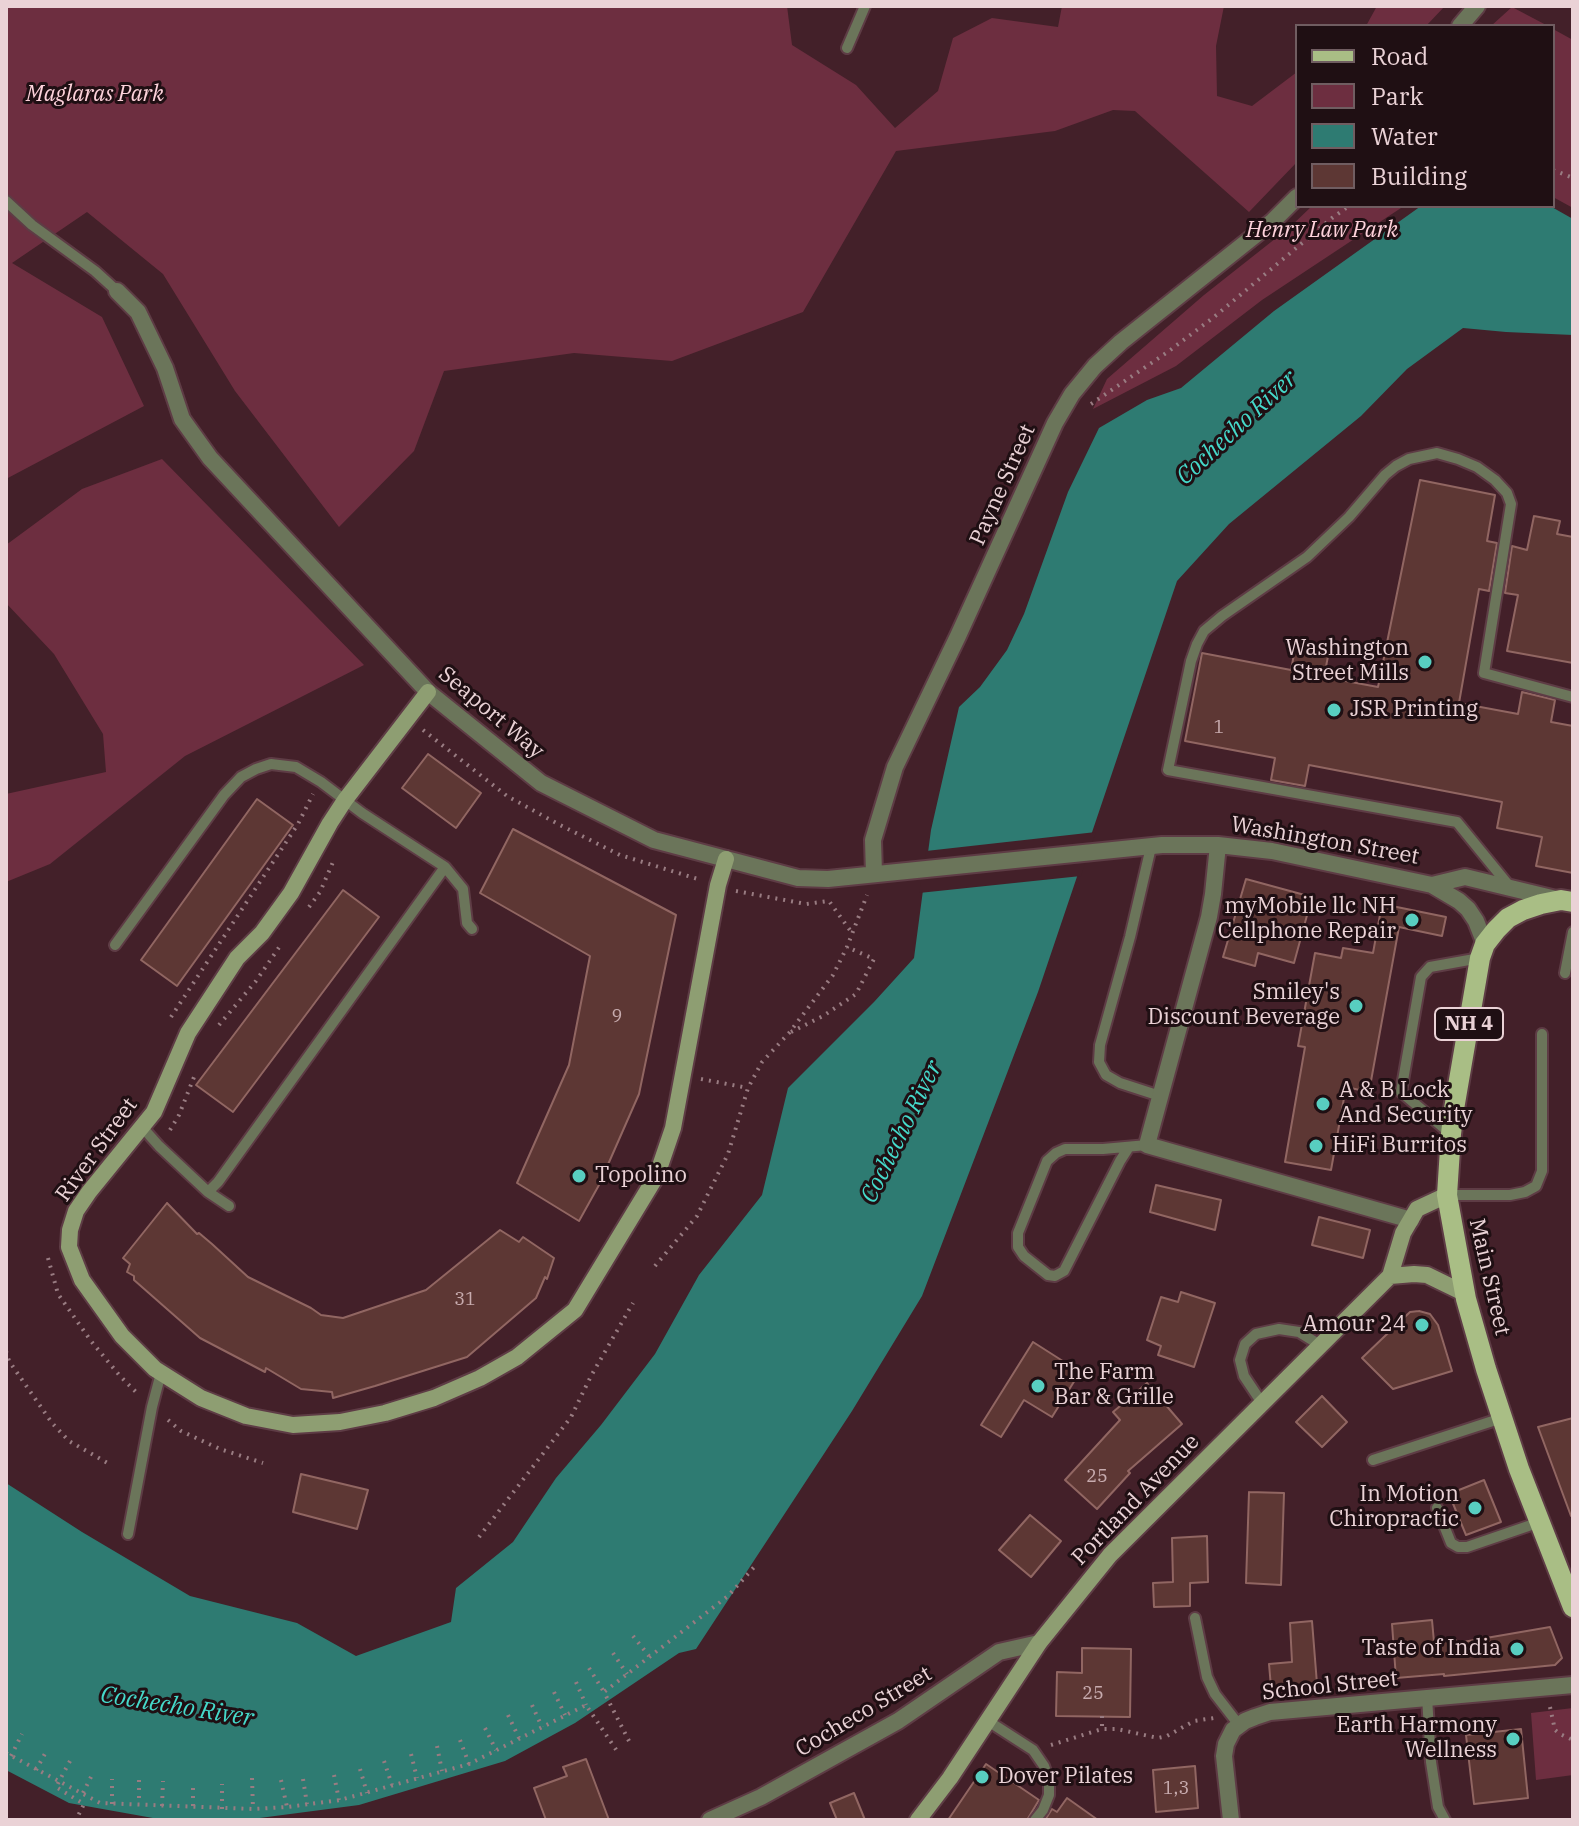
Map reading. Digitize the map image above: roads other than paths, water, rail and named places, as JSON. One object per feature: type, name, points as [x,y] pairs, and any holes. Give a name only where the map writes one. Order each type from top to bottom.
[{"type":"main road","points":[[1482,951],[1508,918],[1541,904],[1567,901]]},
{"type":"main road","name":"Main Street","points":[[1482,951],[1451,1134],[1447,1195],[1464,1293],[1502,1418],[1573,1607]]},
{"type":"street","points":[[1462,24],[1477,6]]},
{"type":"street","name":"Payne Street","points":[[874,874],[873,840],[895,767],[1055,423],[1072,394],[1095,366],[1121,342],[1273,221],[1295,199]]},
{"type":"street","name":"Seaport Way","points":[[117,291],[138,312],[165,368],[180,414],[210,458],[428,692],[541,783],[654,840],[798,878],[828,879],[874,874]]},
{"type":"street","name":"River Street","points":[[428,692],[345,800],[291,893],[262,933],[237,958],[188,1033],[154,1112],[76,1211],[69,1247],[82,1280],[122,1336],[161,1373],[201,1398],[246,1416],[293,1425],[340,1422],[385,1413],[434,1398],[480,1378],[517,1357],[575,1310],[661,1164],[673,1128],[718,885],[726,859]]},
{"type":"street","name":"Washington Street","points":[[874,874],[1162,845],[1218,845],[1272,851],[1432,885],[1465,877],[1567,901]]},
{"type":"street","points":[[1218,845],[1209,917],[1147,1145],[1411,1220],[1417,1209],[1447,1195]]},
{"type":"street","points":[[1432,885],[1468,909],[1476,921],[1482,951]]},
{"type":"street","name":"Portland Avenue","points":[[918,1820],[950,1778],[1039,1643],[1110,1555],[1390,1276],[1403,1233],[1411,1220]]},
{"type":"street","points":[[1390,1276],[1427,1275],[1464,1293]]},
{"type":"street","name":"Cocheco Street","points":[[710,1820],[761,1797],[898,1721],[999,1652],[1039,1643]]},
{"type":"street","name":"School Street","points":[[1239,1725],[1270,1712],[1573,1685]]},
{"type":"street","points":[[1231,1820],[1224,1756],[1228,1737],[1239,1725]]},
{"type":"lane","points":[[847,48],[865,6]]},
{"type":"lane","points":[[6,201],[117,291]]},
{"type":"lane","points":[[1511,888],[1457,822],[1168,770],[1191,661],[1204,631],[1307,557],[1349,517],[1385,475],[1409,459],[1437,453],[1477,467],[1507,493],[1511,504],[1484,673],[1573,697]]},
{"type":"lane","points":[[115,945],[222,798],[241,777],[271,764],[296,767],[445,867],[463,889],[467,923],[472,929]]},
{"type":"lane","points":[[1151,847],[1100,1045],[1099,1062],[1106,1075],[1120,1083],[1160,1096]]},
{"type":"lane","points":[[208,1192],[445,867]]},
{"type":"lane","points":[[1565,973],[1573,932]]},
{"type":"lane","points":[[1451,1134],[1401,1092],[1421,977],[1430,967],[1482,951]]},
{"type":"lane","points":[[1447,1195],[1510,1195],[1536,1186],[1542,1171],[1542,1034]]},
{"type":"lane","points":[[143,1128],[208,1192],[229,1206]]},
{"type":"lane","points":[[1129,1147],[1064,1271],[1055,1276],[1048,1275],[1024,1256],[1018,1247],[1018,1233],[1047,1161],[1065,1149],[1147,1145]]},
{"type":"lane","points":[[1262,1403],[1244,1376],[1240,1360],[1245,1344],[1256,1334],[1279,1329],[1299,1332],[1320,1345]]},
{"type":"lane","points":[[128,1534],[161,1373]]},
{"type":"lane","points":[[1373,1460],[1502,1418]]},
{"type":"lane","points":[[1437,1508],[1451,1543],[1458,1547],[1467,1547],[1540,1522]]},
{"type":"lane","points":[[1195,1618],[1207,1677],[1215,1694],[1239,1725]]},
{"type":"lane","points":[[1427,1697],[1431,1762],[1438,1807],[1445,1820]]},
{"type":"lane","points":[[988,1721],[1033,1750],[1044,1766],[1049,1780],[1049,1795],[1035,1820]]},
{"type":"water","name":"Cochecho River","points":[[1418,208],[1554,208],[1573,219],[1573,335],[1463,328],[1407,369],[1361,416],[1229,524],[1177,581],[1038,992],[922,1296],[852,1411],[696,1649],[679,1653],[575,1723],[505,1761],[359,1805],[252,1819],[164,1820],[69,1803],[6,1770],[6,1483],[190,1596],[297,1623],[356,1656],[451,1622],[456,1588],[513,1542],[556,1478],[655,1354],[699,1275],[762,1195],[788,1088],[914,958],[931,830],[959,707],[980,687],[1007,650],[1024,614],[1068,492],[1099,428],[1147,400],[1181,388],[1274,311]]},
{"type":"place","name":"Washington Street Mills","points":[[1425,662]]},
{"type":"place","name":"JSR Printing","points":[[1334,710]]},
{"type":"place","name":"myMobile llc NH Cellphone Repair","points":[[1412,920]]},
{"type":"place","name":"Smiley's Discount Beverage","points":[[1356,1006]]},
{"type":"place","name":"A & B Lock And Security","points":[[1323,1104]]},
{"type":"place","name":"HiFi Burritos","points":[[1316,1146]]},
{"type":"place","name":"Topolino","points":[[579,1176]]},
{"type":"place","name":"Amour 24","points":[[1422,1325]]},
{"type":"place","name":"The Farm Bar & Grille","points":[[1038,1386]]},
{"type":"place","name":"In Motion Chiropractic","points":[[1475,1508]]},
{"type":"place","name":"Taste of India","points":[[1517,1649]]},
{"type":"place","name":"Earth Harmony Wellness","points":[[1513,1739]]},
{"type":"place","name":"Dover Pilates","points":[[982,1777]]},
{"type":"park label","name":"Maglaras Park","points":[[95,95]]},
{"type":"park label","name":"Henry Law Park","points":[[1322,231]]}]
